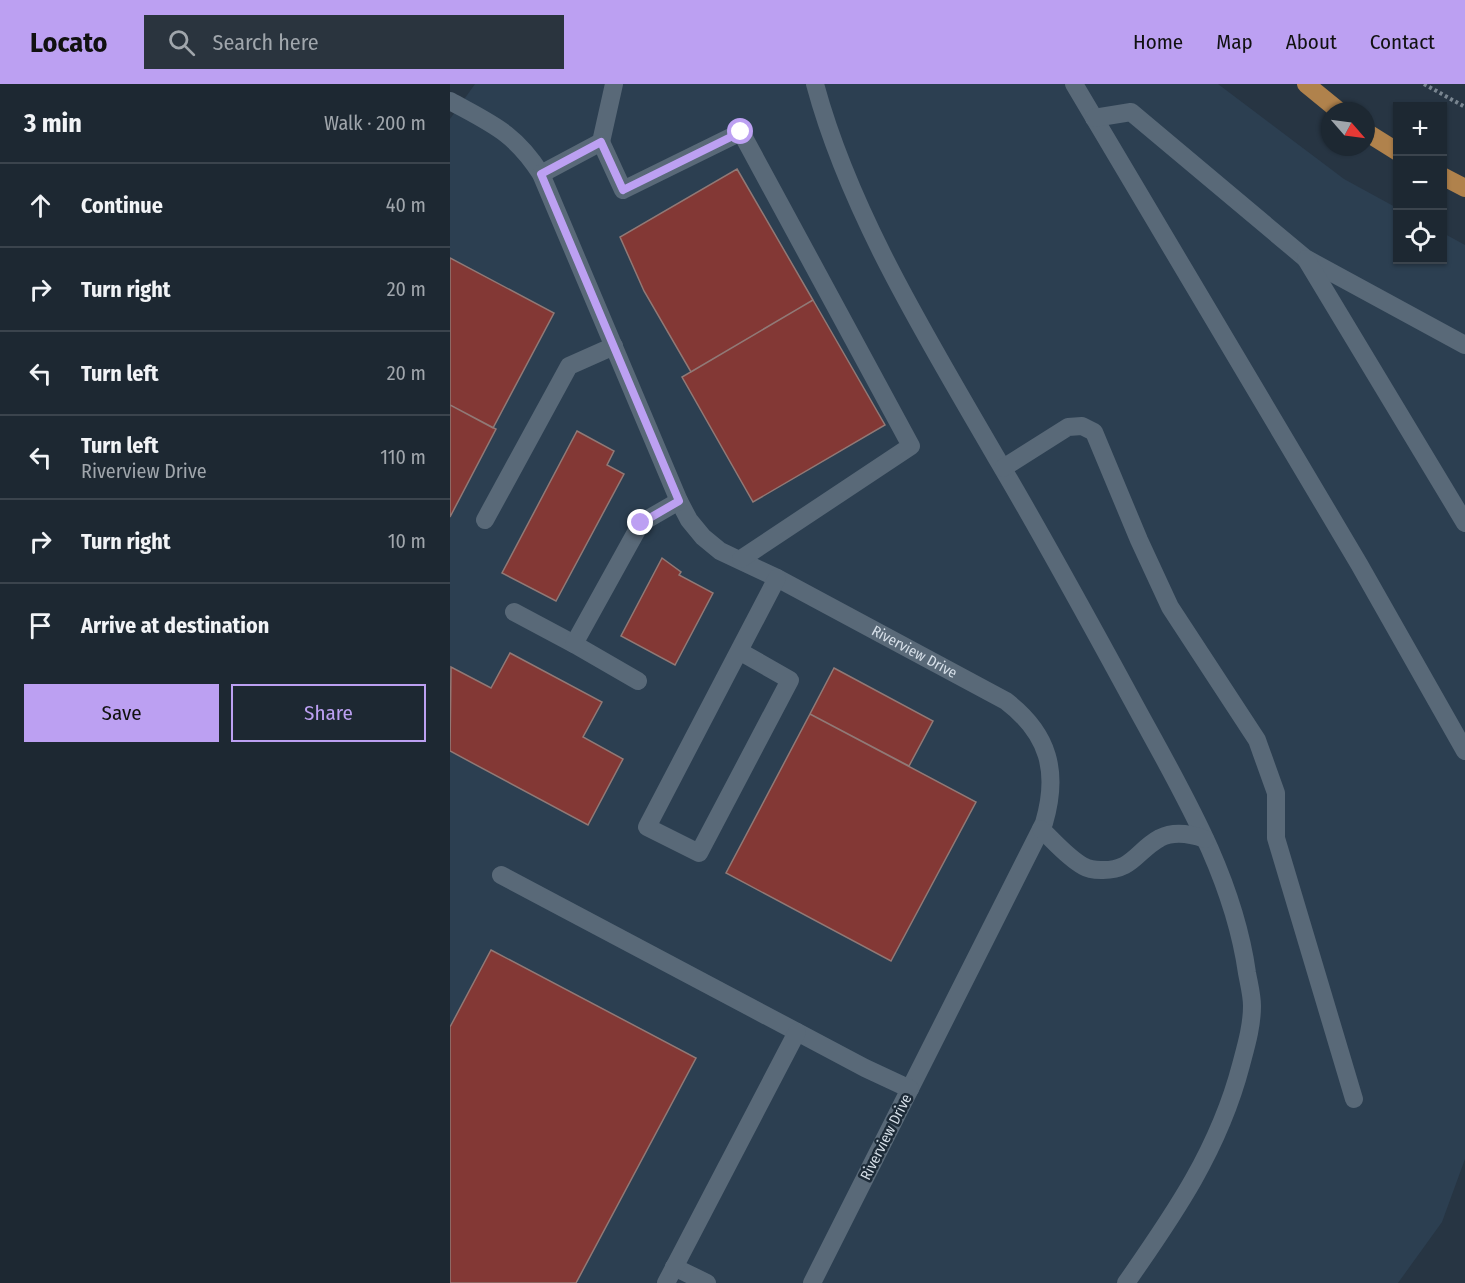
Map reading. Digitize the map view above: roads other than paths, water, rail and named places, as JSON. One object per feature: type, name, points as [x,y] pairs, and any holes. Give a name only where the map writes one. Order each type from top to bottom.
[{"type":"main road","points":[[1306,84],[1328,102]]},
{"type":"main road","points":[[1375,138],[1393,149]]},
{"type":"main road","points":[[1447,178],[1465,188]]},
{"type":"street","points":[[615,84],[601,142],[623,190],[741,132],[911,446],[741,559]]},
{"type":"street","points":[[815,84],[830,131],[868,224],[924,332],[1003,468],[1191,808],[1232,906],[1239,932],[1252,1006],[1249,1034],[1226,1114],[1202,1167],[1126,1283]]},
{"type":"street","points":[[1074,84],[1359,564],[1465,751]]},
{"type":"street","name":"Riverview Drive","points":[[450,101],[509,135],[528,153],[541,174],[679,501],[688,519],[703,537],[720,550],[989,690],[1021,713],[1043,744],[1052,781],[1051,800],[1041,829],[812,1283]]},
{"type":"street","points":[[1094,118],[1131,112],[1305,258],[1465,345]]},
{"type":"street","points":[[541,174],[601,142]]},
{"type":"street","points":[[1305,258],[1465,523]]},
{"type":"street","points":[[485,520],[569,366],[614,346]]},
{"type":"street","points":[[1003,468],[1068,426],[1082,426],[1094,432],[1170,607],[1257,740],[1276,793],[1276,838],[1354,1100]]},
{"type":"street","points":[[574,644],[641,523],[679,501]]},
{"type":"street","points":[[739,651],[790,681],[699,853],[647,827],[777,578]]},
{"type":"street","points":[[514,612],[638,681]]},
{"type":"street","points":[[1041,829],[1077,862],[1096,870],[1112,870],[1126,865],[1160,838],[1172,834],[1205,839]]},
{"type":"street","points":[[501,875],[797,1032],[910,1089]]},
{"type":"street","points":[[707,1283],[670,1275],[797,1032]]}]
